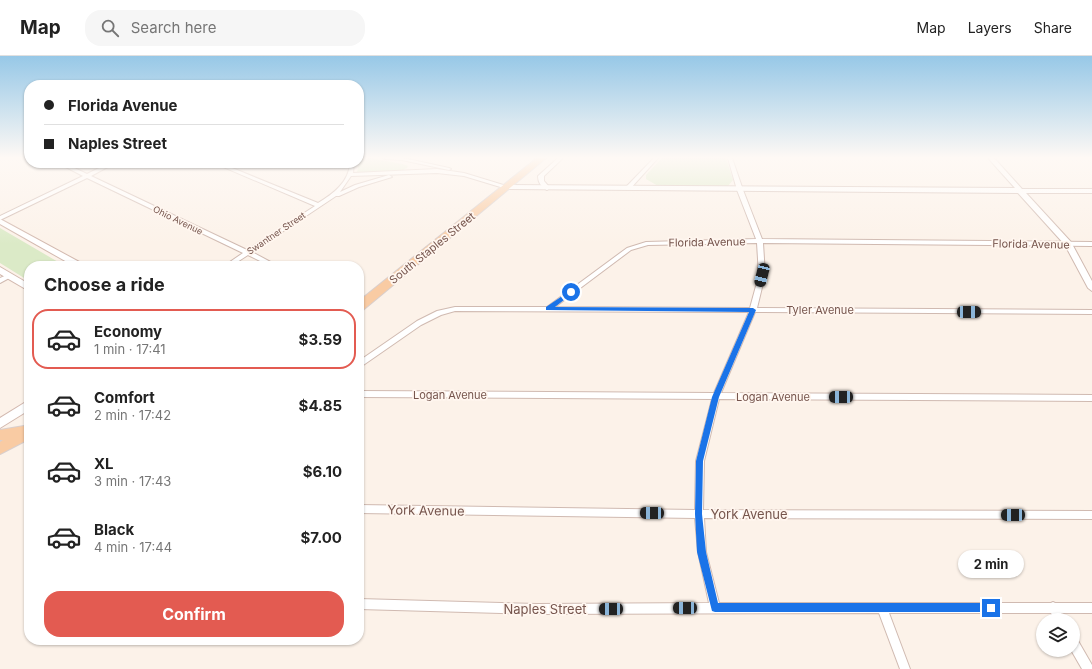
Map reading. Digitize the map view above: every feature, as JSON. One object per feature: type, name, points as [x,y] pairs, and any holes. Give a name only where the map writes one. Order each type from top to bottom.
[{"type":"main road","name":"South Staples Street","points":[[364,302],[507,187]]},
{"type":"main road","points":[[0,219],[71,261]]},
{"type":"main road","points":[[0,270],[24,285]]},
{"type":"main road","points":[[0,424],[24,407]]},
{"type":"main road","points":[[0,435],[24,433]]},
{"type":"main road","points":[[0,448],[24,435]]},
{"type":"street","points":[[0,219],[64,187]]},
{"type":"street","name":"Ohio Avenue","points":[[111,187],[264,261]]},
{"type":"street","points":[[273,187],[318,205]]},
{"type":"street","name":"Swantner Street","points":[[234,261],[333,196],[342,187]]},
{"type":"street","points":[[333,196],[357,187]]},
{"type":"street","points":[[507,187],[740,190],[1092,191]]},
{"type":"street","points":[[715,608],[702,552],[698,514],[700,461],[716,397],[753,310],[762,275],[760,241],[739,187]]},
{"type":"street","points":[[1018,187],[1068,244],[1092,288]]},
{"type":"street","name":"Florida Avenue","points":[[548,309],[629,249],[648,243],[760,241],[1092,244]]},
{"type":"street","points":[[0,280],[9,276]]},
{"type":"street","points":[[364,362],[419,323],[439,313],[455,309],[548,309]]},
{"type":"street","name":"Tyler Avenue","points":[[548,309],[1092,312]]},
{"type":"street","name":"Logan Avenue","points":[[364,394],[1092,398]]},
{"type":"street","name":"York Avenue","points":[[364,509],[698,514],[1092,515]]},
{"type":"street","name":"Naples Street","points":[[364,604],[536,610],[715,608],[1092,608]]},
{"type":"street","points":[[1054,607],[1057,613]]},
{"type":"street","points":[[882,608],[905,669]]},
{"type":"street","points":[[1080,655],[1088,669]]},
{"type":"green space","points":[[677,187],[726,187],[721,188]]},
{"type":"green space","points":[[0,228],[56,261],[24,261],[24,278],[0,263]]},
{"type":"route","points":[[571,292],[548,309],[753,310],[716,397],[700,461],[698,514],[702,552],[715,608],[991,608]]}]
